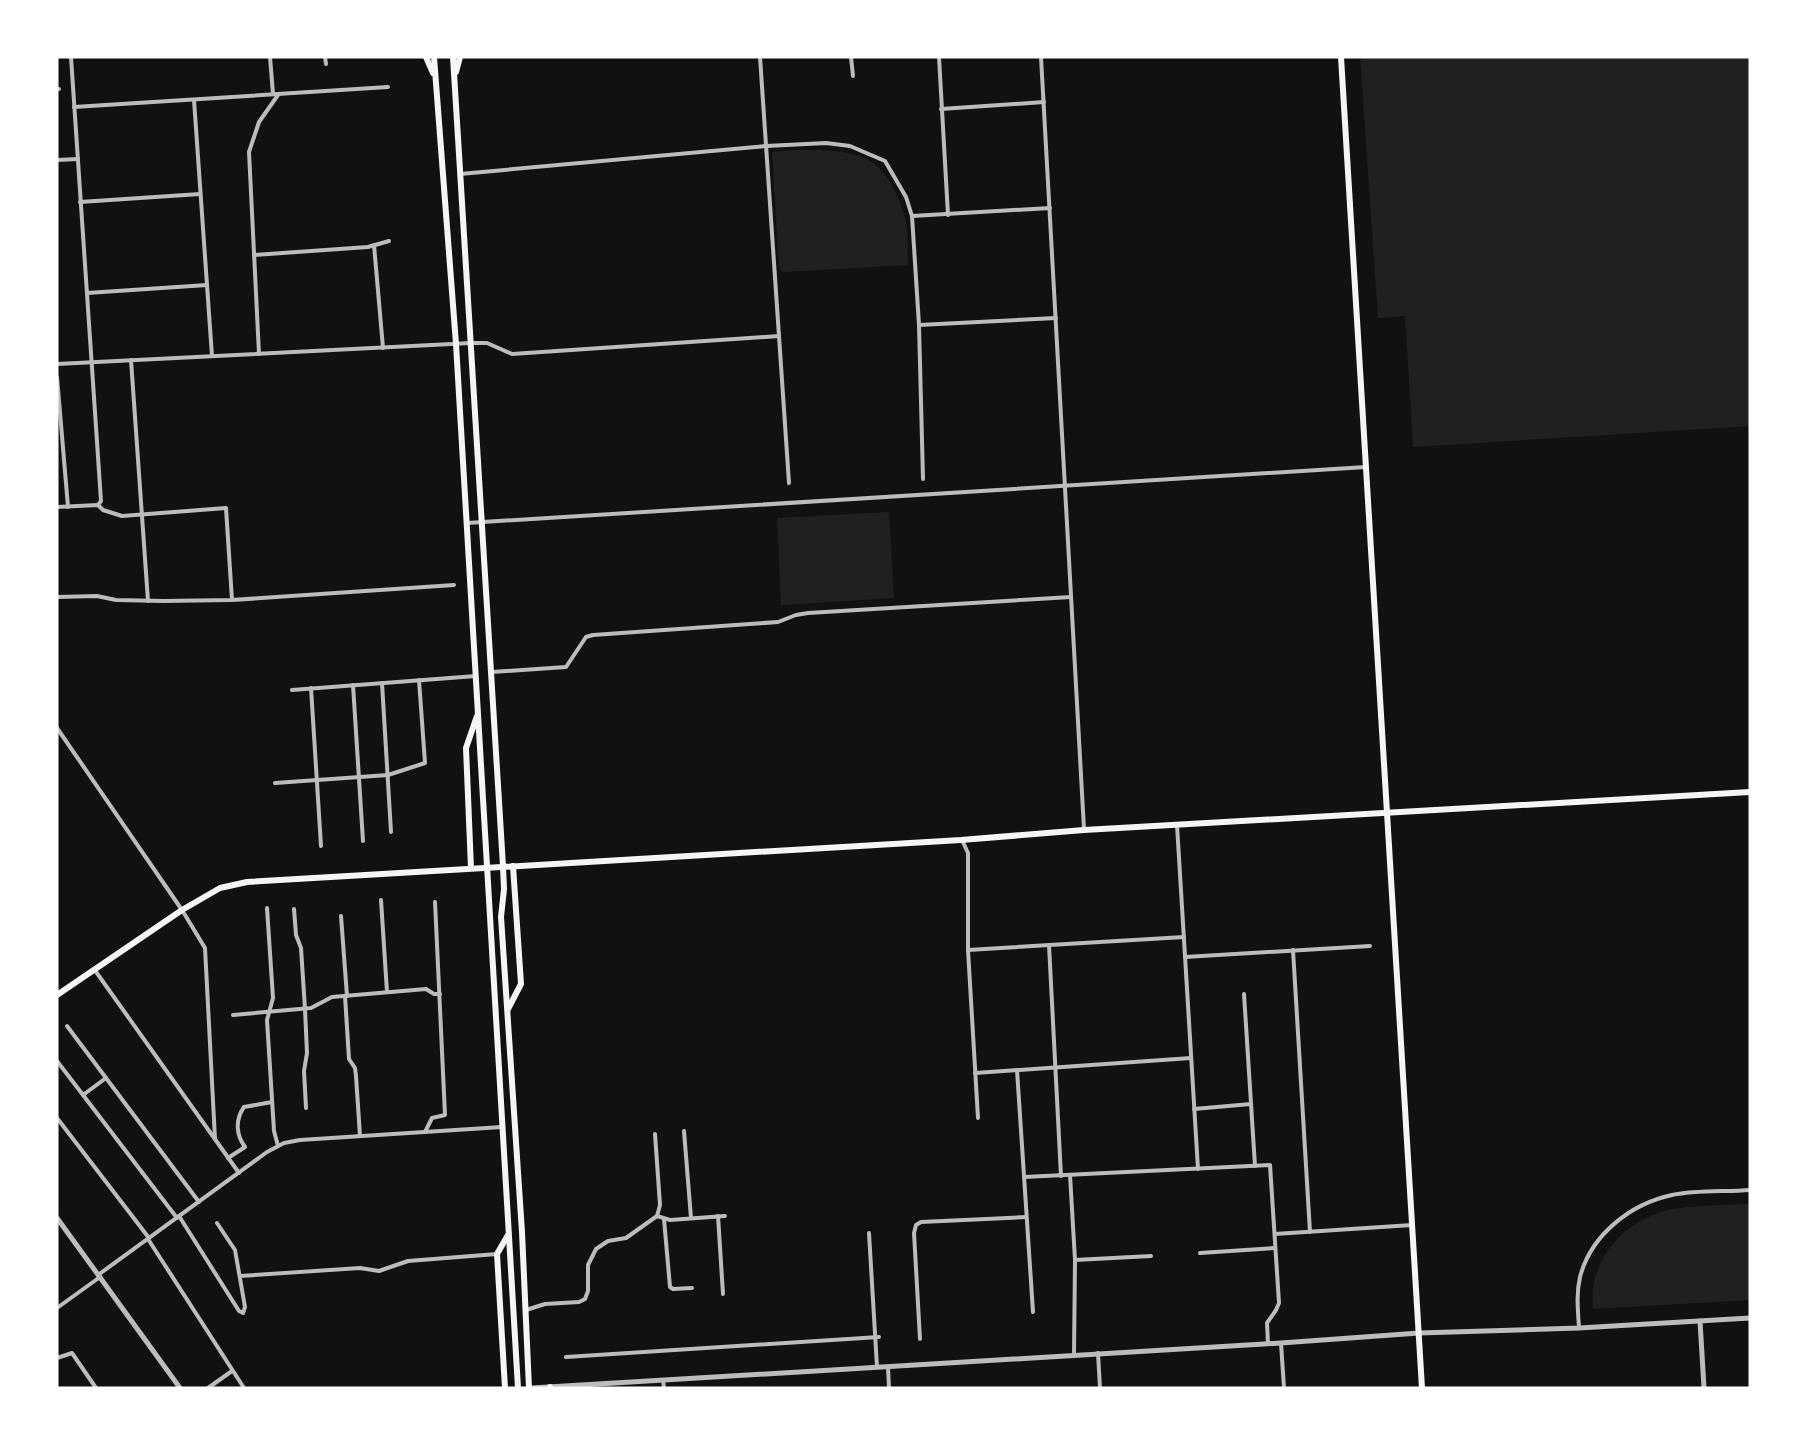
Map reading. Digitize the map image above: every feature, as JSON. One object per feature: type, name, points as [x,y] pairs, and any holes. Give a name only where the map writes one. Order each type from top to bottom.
[{"type":"main road","points":[[426,57],[435,80]]},
{"type":"main road","points":[[434,57],[456,344],[518,1388]]},
{"type":"main road","points":[[453,57],[503,866],[504,889],[501,917],[530,1388]]},
{"type":"main road","points":[[454,78],[460,57]]},
{"type":"main road","points":[[1341,57],[1422,1388]]},
{"type":"main road","points":[[471,868],[466,748],[478,712]]},
{"type":"main road","points":[[57,995],[182,910],[220,888],[247,882],[962,840],[1084,830],[1750,792]]},
{"type":"main road","points":[[484,820],[500,819]]},
{"type":"main road","points":[[508,1010],[521,984],[513,866]]},
{"type":"main road","points":[[490,916],[501,917]]},
{"type":"main road","points":[[505,1388],[497,1254],[508,1234]]},
{"type":"street","points":[[71,57],[100,501],[98,505]]},
{"type":"street","points":[[259,354],[249,152],[259,122],[275,94],[270,57]]},
{"type":"street","points":[[325,57],[326,64]]},
{"type":"street","points":[[760,57],[789,483]]},
{"type":"street","points":[[851,57],[853,76]]},
{"type":"street","points":[[939,57],[948,215]]},
{"type":"street","points":[[1041,57],[1084,830]]},
{"type":"street","points":[[74,107],[388,87]]},
{"type":"street","points":[[194,100],[212,356]]},
{"type":"street","points":[[941,109],[1044,102]]},
{"type":"street","points":[[460,174],[766,146],[826,143],[850,146],[885,161],[906,197],[912,216],[919,325],[923,479]]},
{"type":"street","points":[[57,160],[78,159]]},
{"type":"street","points":[[81,202],[200,194]]},
{"type":"street","points":[[912,216],[1050,208]]},
{"type":"street","points":[[254,255],[374,245],[390,241]]},
{"type":"street","points":[[374,245],[383,348]]},
{"type":"street","points":[[87,293],[207,285]]},
{"type":"street","points":[[919,325],[1056,318]]},
{"type":"street","points":[[57,364],[471,343],[487,343],[512,354],[779,336]]},
{"type":"street","points":[[131,360],[148,601]]},
{"type":"street","points":[[57,377],[68,507]]},
{"type":"street","points":[[467,522],[1366,467]]},
{"type":"street","points":[[57,507],[98,505],[112,514],[141,515],[226,508],[232,600]]},
{"type":"street","points":[[57,597],[87,596],[148,601],[232,600],[453,585]]},
{"type":"street","points":[[491,672],[566,666],[586,637],[593,635],[778,622],[808,613],[1071,597]]},
{"type":"street","points":[[292,690],[476,676]]},
{"type":"street","points":[[275,783],[388,775],[424,763],[419,680]]},
{"type":"street","points":[[382,683],[391,832]]},
{"type":"street","points":[[353,685],[363,841]]},
{"type":"street","points":[[311,688],[321,846]]},
{"type":"street","points":[[57,728],[203,943],[206,954],[215,1139]]},
{"type":"street","points":[[1177,825],[1198,1168]]},
{"type":"street","points":[[962,840],[968,853],[968,950],[978,1118]]},
{"type":"street","points":[[381,900],[387,992]]},
{"type":"street","points":[[425,1132],[432,1118],[446,1115],[435,902]]},
{"type":"street","points":[[267,908],[273,998],[268,1013],[272,1102],[274,1131],[278,1146]]},
{"type":"street","points":[[294,909],[296,935],[300,945],[305,1009],[306,1108]]},
{"type":"street","points":[[341,916],[350,1059],[355,1068],[360,1136]]},
{"type":"street","points":[[968,950],[1184,937]]},
{"type":"street","points":[[1049,945],[1061,1176]]},
{"type":"street","points":[[1185,957],[1370,946]]},
{"type":"street","points":[[1293,950],[1310,1232]]},
{"type":"street","points":[[94,969],[239,1173]]},
{"type":"street","points":[[233,1015],[311,1008],[329,998],[346,996],[426,989],[434,994],[440,994]]},
{"type":"street","points":[[1244,994],[1255,1166]]},
{"type":"street","points":[[67,1026],[199,1202]]},
{"type":"street","points":[[975,1073],[1191,1058]]},
{"type":"street","points":[[57,1061],[178,1217],[242,1313],[245,1307],[235,1250],[217,1223]]},
{"type":"street","points":[[1017,1070],[1033,1312]]},
{"type":"street","points":[[83,1095],[106,1078]]},
{"type":"street","points":[[228,1158],[245,1147],[238,1136],[238,1117],[244,1107],[272,1102]]},
{"type":"street","points":[[1194,1109],[1251,1104]]},
{"type":"street","points":[[57,1118],[148,1239],[244,1388]]},
{"type":"street","points":[[57,1308],[178,1217],[278,1146],[300,1140],[502,1127]]},
{"type":"street","points":[[684,1131],[690,1218]]},
{"type":"street","points":[[526,1310],[545,1304],[576,1302],[585,1299],[588,1291],[588,1265],[596,1249],[608,1241],[626,1238],[657,1216],[660,1205],[655,1134]]},
{"type":"street","points":[[1024,1177],[1270,1165],[1279,1303],[1268,1323],[1268,1344]]},
{"type":"street","points":[[1070,1175],[1075,1260],[1074,1355]]},
{"type":"street","points":[[1579,1328],[1577,1303],[1583,1268],[1590,1251],[1600,1237],[1624,1215],[1649,1202],[1674,1195],[1750,1190]]},
{"type":"street","points":[[657,1216],[664,1220],[725,1215]]},
{"type":"street","points":[[718,1216],[723,1294]]},
{"type":"street","points":[[920,1339],[914,1233],[917,1224],[1026,1217]]},
{"type":"street","points":[[57,1218],[180,1388]]},
{"type":"street","points":[[664,1220],[670,1287],[673,1289],[692,1288]]},
{"type":"street","points":[[1275,1234],[1412,1226]]},
{"type":"street","points":[[869,1233],[877,1367]]},
{"type":"street","points":[[1200,1253],[1275,1248]]},
{"type":"street","points":[[240,1276],[360,1268],[379,1271],[408,1261],[497,1254]]},
{"type":"street","points":[[1075,1260],[1151,1256]]},
{"type":"street","points":[[530,1388],[1419,1333],[1579,1328],[1750,1318]]},
{"type":"street","points":[[1700,1321],[1704,1388]]},
{"type":"street","points":[[566,1357],[877,1337]]},
{"type":"street","points":[[1281,1343],[1284,1388]]},
{"type":"street","points":[[57,1358],[72,1353],[96,1388]]},
{"type":"street","points":[[1098,1353],[1100,1388]]},
{"type":"street","points":[[888,1367],[889,1388]]},
{"type":"street","points":[[208,1388],[232,1371]]},
{"type":"street","points":[[663,1380],[664,1388]]},
{"type":"shaded area","points":[[1360,57],[1750,57],[1750,426],[1413,447],[1405,316],[1378,318]]},
{"type":"shaded area","points":[[795,150],[844,152],[860,156],[877,166],[899,199],[905,218],[908,265],[783,272],[779,269],[772,152]]},
{"type":"shaded area","points":[[889,512],[894,598],[781,605],[777,518]]},
{"type":"shaded area","points":[[1750,1204],[1750,1300],[1593,1309],[1593,1286],[1604,1256],[1624,1233],[1636,1224],[1650,1216],[1680,1208]]}]
